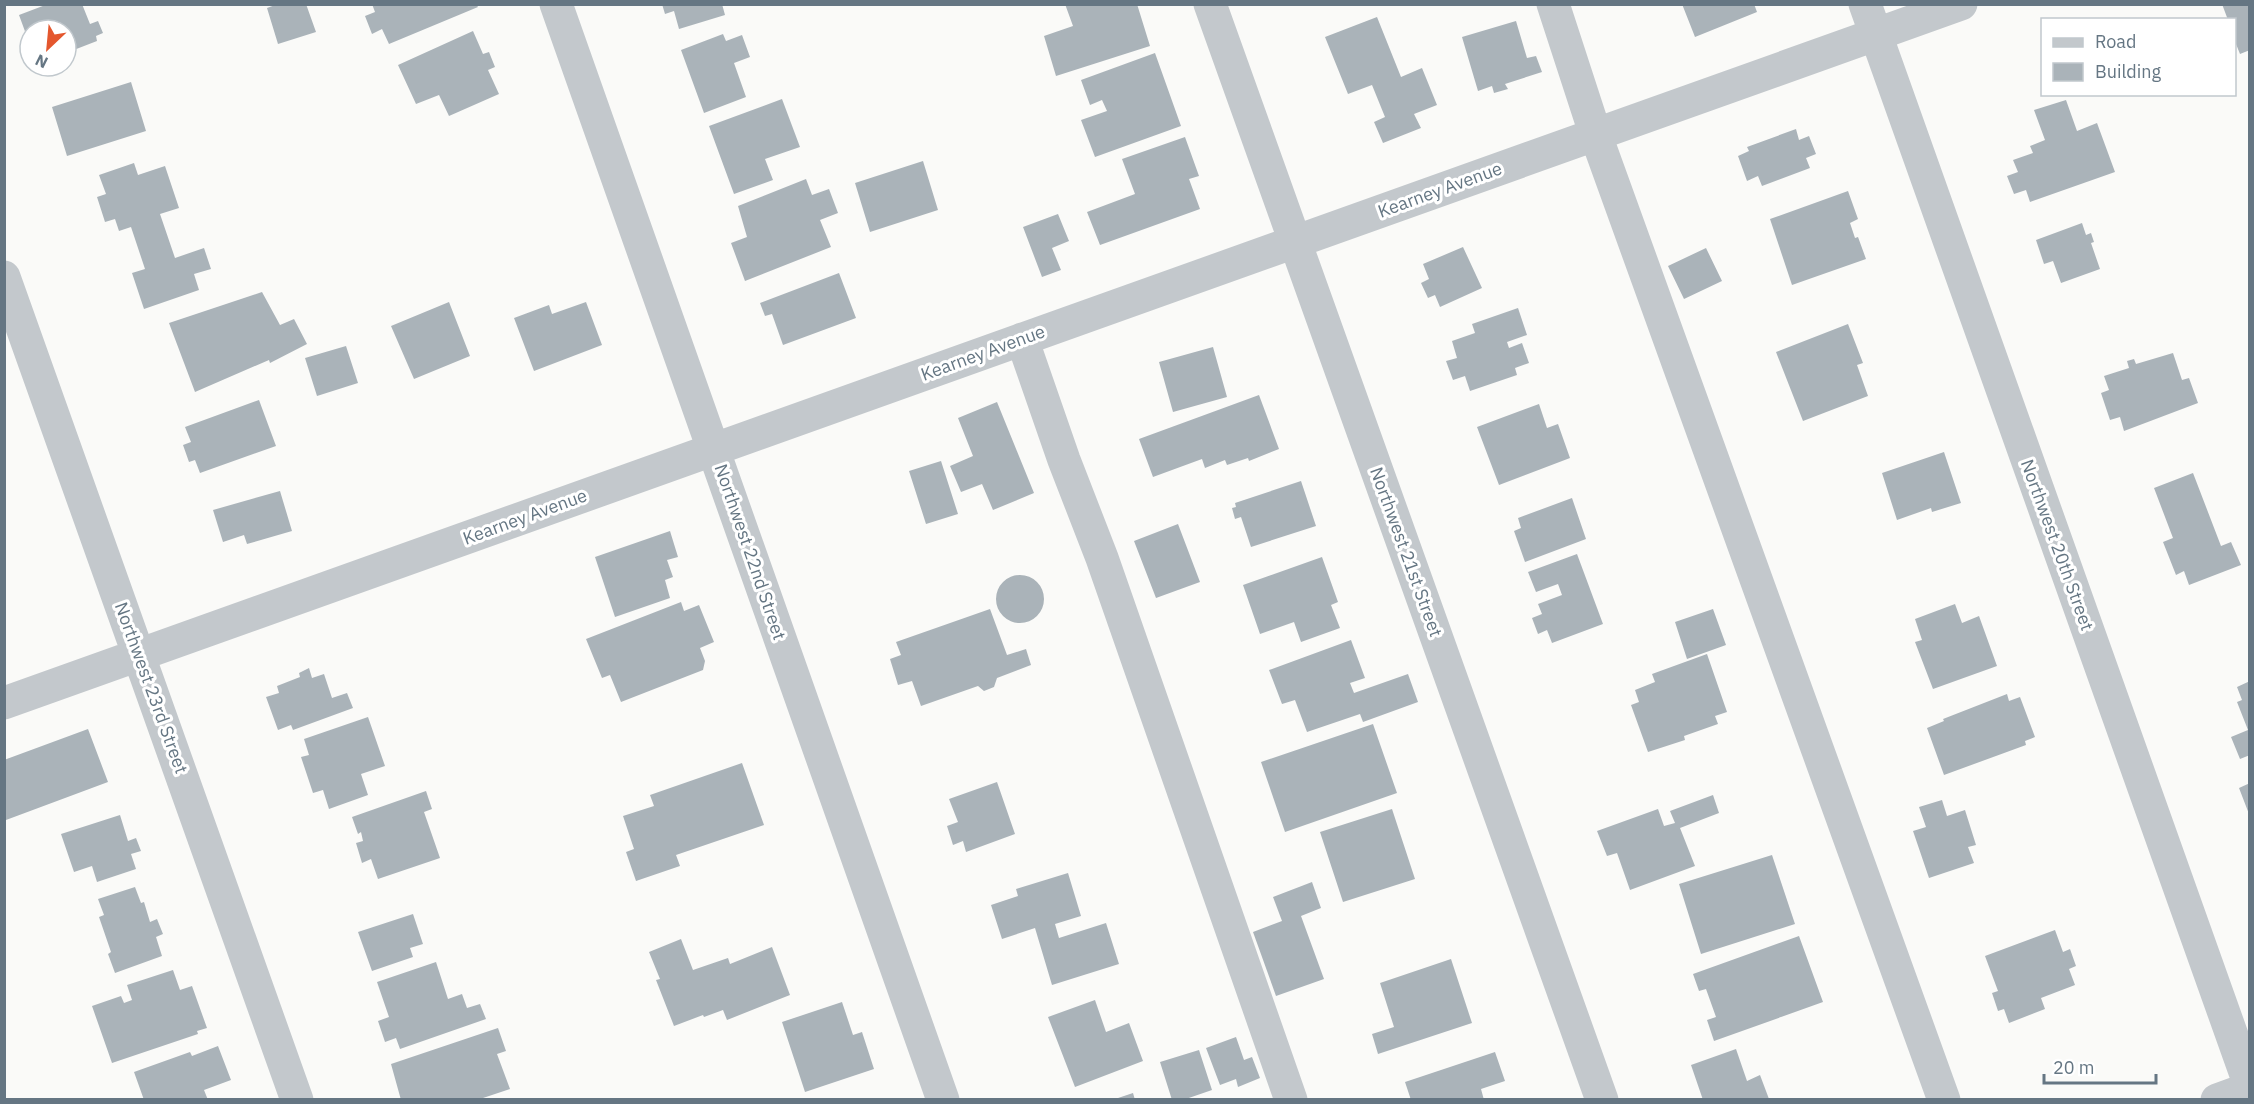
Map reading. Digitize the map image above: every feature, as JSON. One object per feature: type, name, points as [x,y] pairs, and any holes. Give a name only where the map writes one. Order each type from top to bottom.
[{"type":"street","name":"Northwest 22nd Street","points":[[556,4],[943,1100]]},
{"type":"street","name":"Northwest 21st Street","points":[[1210,4],[1602,1100]]},
{"type":"street","points":[[1552,4],[1595,133],[1944,1100]]},
{"type":"street","name":"Northwest 20th Street","points":[[1865,4],[2250,1087]]},
{"type":"street","name":"Kearney Avenue","points":[[4,703],[1960,4]]},
{"type":"street","name":"Northwest 23rd Street","points":[[4,277],[297,1100]]},
{"type":"street","points":[[1022,339],[1064,460],[1102,558],[1291,1100]]},
{"type":"street","points":[[2217,1100],[2250,1087]]},
{"type":"building","points":[[48,4],[82,4],[90,24],[98,21],[103,33],[96,36],[97,41],[78,48],[78,18],[20,18],[19,15]]},
{"type":"building","points":[[278,4],[306,4],[316,32],[278,44],[267,8]]},
{"type":"building","points":[[372,4],[476,4],[478,7],[389,44],[382,29],[372,34],[365,16],[375,12]]},
{"type":"building","points":[[662,4],[722,4],[725,15],[679,29],[674,11],[665,14]]},
{"type":"building","points":[[1065,4],[1137,4],[1150,46],[1056,76],[1044,36],[1073,26]]},
{"type":"building","points":[[1682,4],[1754,4],[1757,12],[1695,37]]},
{"type":"building","points":[[2222,4],[2250,4],[2250,50],[2240,54],[2236,44],[2236,18],[2227,18]]},
{"type":"building","points":[[1377,17],[1401,77],[1422,68],[1437,105],[1414,114],[1421,128],[1383,143],[1374,122],[1385,117],[1372,85],[1348,94],[1325,37]]},
{"type":"building","points":[[1516,21],[1527,58],[1536,56],[1542,72],[1505,84],[1508,89],[1494,93],[1492,86],[1478,91],[1462,37]]},
{"type":"building","points":[[473,31],[483,54],[489,52],[495,67],[488,70],[499,94],[449,116],[439,95],[416,104],[398,65]]},
{"type":"building","points":[[723,34],[726,41],[742,35],[750,57],[734,63],[746,97],[704,113],[681,50]]},
{"type":"building","points":[[1155,53],[1181,126],[1095,157],[1081,120],[1107,111],[1102,100],[1090,105],[1081,80]]},
{"type":"building","points":[[131,82],[146,131],[67,156],[52,107]]},
{"type":"building","points":[[782,99],[800,147],[765,159],[773,180],[734,194],[709,126]]},
{"type":"building","points":[[2066,100],[2077,131],[2097,123],[2115,172],[2030,202],[2026,190],[2014,194],[2007,176],[2018,172],[2013,160],[2033,153],[2030,146],[2045,140],[2034,110]]},
{"type":"building","points":[[1796,129],[1799,140],[1809,136],[1816,154],[1806,158],[1810,168],[1762,186],[1758,176],[1747,181],[1738,156],[1749,151],[1747,147]]},
{"type":"building","points":[[1185,137],[1199,176],[1189,179],[1200,209],[1100,245],[1087,212],[1135,194],[1122,159]]},
{"type":"building","points":[[923,161],[938,210],[870,232],[855,183]]},
{"type":"building","points":[[134,163],[138,175],[165,166],[179,208],[160,214],[175,258],[204,248],[211,269],[194,274],[199,290],[144,309],[132,273],[145,269],[131,227],[119,231],[115,219],[105,222],[97,197],[106,194],[99,175]]},
{"type":"building","points":[[806,179],[812,195],[829,189],[838,213],[820,220],[831,247],[745,281],[731,243],[747,237],[738,206]]},
{"type":"building","points":[[1848,191],[1858,219],[1850,223],[1866,259],[1792,285],[1770,219]]},
{"type":"building","points":[[1058,214],[1069,241],[1052,248],[1061,270],[1042,277],[1023,227]]},
{"type":"building","points":[[2082,223],[2086,235],[2091,233],[2094,242],[2091,243],[2100,269],[2061,283],[2053,261],[2044,264],[2036,240]]},
{"type":"building","points":[[1463,247],[1482,288],[1440,307],[1435,295],[1428,298],[1421,283],[1429,279],[1423,264]]},
{"type":"building","points":[[1706,248],[1722,281],[1684,299],[1668,266]]},
{"type":"building","points":[[839,273],[856,318],[783,345],[772,314],[765,316],[760,303]]},
{"type":"building","points":[[262,292],[280,325],[294,319],[307,344],[270,363],[269,360],[195,392],[169,323]]},
{"type":"building","points":[[449,302],[470,356],[414,379],[391,326]]},
{"type":"building","points":[[586,302],[602,345],[534,371],[514,318],[549,305],[552,314]]},
{"type":"building","points":[[1518,308],[1527,335],[1507,342],[1509,348],[1522,343],[1529,363],[1515,368],[1517,375],[1470,391],[1465,376],[1453,380],[1446,361],[1457,358],[1452,341],[1475,333],[1472,324]]},
{"type":"building","points":[[1848,324],[1863,363],[1857,365],[1868,396],[1803,421],[1776,352]]},
{"type":"building","points":[[346,346],[358,383],[317,396],[305,358]]},
{"type":"building","points":[[1213,347],[1227,397],[1173,412],[1159,362]]},
{"type":"building","points":[[2173,353],[2182,380],[2189,378],[2198,403],[2124,431],[2120,417],[2110,420],[2101,393],[2109,390],[2104,376],[2129,368],[2127,361],[2134,359],[2136,364]]},
{"type":"building","points":[[1259,395],[1279,449],[1249,461],[1248,458],[1227,465],[1225,460],[1205,468],[1202,459],[1153,477],[1139,439]]},
{"type":"building","points":[[259,400],[276,446],[200,473],[195,460],[189,462],[183,445],[191,442],[185,427]]},
{"type":"building","points":[[997,402],[1034,493],[993,510],[982,484],[961,492],[950,466],[973,456],[958,418]]},
{"type":"building","points":[[1539,404],[1547,428],[1558,424],[1570,458],[1499,485],[1477,427]]},
{"type":"building","points":[[1944,452],[1961,503],[1932,512],[1931,508],[1897,520],[1882,473]]},
{"type":"building","points":[[941,461],[958,514],[926,524],[909,471]]},
{"type":"building","points":[[2193,473],[2221,546],[2231,542],[2241,565],[2189,585],[2184,571],[2176,575],[2163,542],[2173,538],[2154,488]]},
{"type":"building","points":[[1301,481],[1316,526],[1251,547],[1241,517],[1235,519],[1232,508],[1236,507],[1235,503]]},
{"type":"building","points":[[280,491],[292,531],[247,544],[244,535],[223,542],[213,510]]},
{"type":"building","points":[[1572,498],[1586,539],[1525,562],[1514,531],[1521,528],[1518,518]]},
{"type":"building","points":[[1178,524],[1200,582],[1156,598],[1134,541]]},
{"type":"building","points":[[670,531],[678,557],[667,560],[673,577],[665,580],[670,598],[615,617],[595,557]]},
{"type":"building","points":[[1577,554],[1603,624],[1552,643],[1547,630],[1538,634],[1532,618],[1542,614],[1538,604],[1562,595],[1558,584],[1536,592],[1528,572]]},
{"type":"building","points":[[1322,557],[1338,602],[1331,605],[1340,628],[1301,642],[1294,622],[1260,634],[1243,585]]},
{"type":"building","points":[[1020,575],[1037,582],[1044,599],[1037,616],[1020,623],[1003,616],[996,599],[1003,582]]},
{"type":"building","points":[[681,602],[684,611],[699,605],[714,642],[700,648],[705,661],[703,670],[621,702],[610,675],[602,678],[586,639]]},
{"type":"building","points":[[1955,604],[1962,623],[1979,616],[1997,666],[1933,689],[1915,642],[1922,640],[1915,619]]},
{"type":"building","points":[[990,609],[1007,655],[1026,649],[1031,665],[997,678],[994,687],[984,691],[978,686],[921,706],[912,681],[898,685],[890,659],[901,655],[896,642]]},
{"type":"building","points":[[1713,609],[1726,645],[1687,659],[1675,622]]},
{"type":"building","points":[[1351,640],[1365,678],[1350,683],[1354,693],[1408,674],[1418,702],[1363,722],[1360,714],[1307,732],[1295,700],[1282,704],[1269,670]]},
{"type":"building","points":[[1707,654],[1727,712],[1715,716],[1718,724],[1684,736],[1685,740],[1648,752],[1631,705],[1639,702],[1635,690],[1655,682],[1652,674]]},
{"type":"building","points":[[309,668],[312,678],[324,674],[332,698],[347,693],[353,708],[293,730],[291,725],[278,730],[266,697],[279,693],[277,686],[300,677],[299,673]]},
{"type":"building","points":[[2250,681],[2250,755],[2240,759],[2231,737],[2248,730],[2237,702],[2242,700],[2237,687]]},
{"type":"building","points":[[2007,694],[2009,701],[2020,697],[2035,737],[2025,741],[2026,745],[1944,775],[1927,728],[1944,721],[1943,719]]},
{"type":"building","points":[[368,717],[385,766],[361,774],[368,795],[329,809],[323,790],[313,793],[301,757],[309,755],[304,739]]},
{"type":"building","points":[[1373,724],[1397,793],[1285,832],[1261,762]]},
{"type":"building","points":[[88,729],[108,782],[6,820],[4,815],[4,760]]},
{"type":"building","points":[[742,763],[764,825],[676,855],[680,866],[636,881],[626,852],[634,849],[623,816],[654,806],[650,795]]},
{"type":"building","points":[[997,782],[1015,834],[966,852],[963,841],[953,845],[947,826],[958,822],[949,799]]},
{"type":"building","points":[[2250,783],[2250,814],[2249,814],[2239,788]]},
{"type":"building","points":[[426,791],[432,809],[424,812],[440,858],[378,879],[371,859],[362,863],[356,843],[363,841],[361,832],[358,834],[352,817]]},
{"type":"building","points":[[1713,795],[1719,813],[1680,828],[1695,866],[1630,890],[1617,853],[1607,856],[1597,831],[1658,809],[1664,826],[1675,823],[1670,811]]},
{"type":"building","points":[[1942,800],[1947,816],[1965,810],[1976,845],[1968,847],[1974,863],[1929,878],[1913,831],[1926,827],[1919,807]]},
{"type":"building","points":[[1392,809],[1415,879],[1343,902],[1320,832]]},
{"type":"building","points":[[120,815],[128,841],[136,838],[141,851],[131,854],[136,869],[97,882],[92,866],[74,872],[61,834]]},
{"type":"building","points":[[1772,855],[1795,924],[1701,954],[1679,884]]},
{"type":"building","points":[[1068,873],[1081,916],[1055,924],[1059,938],[1106,923],[1119,964],[1052,985],[1035,928],[1002,939],[991,905],[1018,896],[1016,889]]},
{"type":"building","points":[[1312,882],[1321,908],[1301,916],[1324,979],[1276,996],[1253,932],[1282,921],[1273,897]]},
{"type":"building","points":[[135,887],[141,903],[144,902],[150,922],[157,919],[163,934],[156,937],[162,956],[115,973],[108,954],[111,952],[99,917],[104,915],[98,899]]},
{"type":"building","points":[[413,914],[423,944],[410,948],[413,957],[372,971],[358,932]]},
{"type":"building","points":[[2055,930],[2063,952],[2070,949],[2076,966],[2069,969],[2075,985],[2041,998],[2045,1009],[2009,1023],[2004,1009],[1998,1011],[1992,993],[1998,991],[1985,956]]},
{"type":"building","points":[[1799,936],[1823,1002],[1714,1041],[1707,1020],[1716,1017],[1706,989],[1699,991],[1693,974]]},
{"type":"building","points":[[681,939],[693,970],[728,958],[730,964],[772,947],[790,995],[727,1020],[723,1010],[674,1026],[656,980],[660,979],[649,952]]},
{"type":"building","points":[[1451,959],[1472,1023],[1378,1054],[1372,1034],[1394,1027],[1380,983]]},
{"type":"building","points":[[436,962],[448,999],[462,994],[467,1008],[480,1004],[486,1019],[400,1049],[396,1038],[385,1042],[378,1021],[389,1017],[377,982]]},
{"type":"building","points":[[173,970],[180,990],[192,986],[207,1028],[197,1031],[198,1034],[112,1063],[92,1006],[121,996],[124,1003],[132,1000],[127,985]]},
{"type":"building","points":[[1095,1000],[1106,1032],[1129,1023],[1143,1061],[1075,1087],[1048,1017]]},
{"type":"building","points":[[842,1002],[853,1035],[862,1032],[874,1069],[805,1092],[782,1022]]},
{"type":"building","points":[[498,1028],[506,1051],[497,1054],[510,1089],[483,1098],[484,1100],[401,1100],[391,1064]]},
{"type":"building","points":[[1236,1037],[1244,1060],[1252,1057],[1260,1078],[1238,1087],[1236,1079],[1220,1085],[1206,1048]]},
{"type":"building","points":[[218,1046],[231,1080],[204,1090],[208,1100],[144,1100],[134,1072],[190,1052],[192,1056]]},
{"type":"building","points":[[1736,1049],[1747,1081],[1760,1075],[1769,1099],[1703,1100],[1691,1065]]},
{"type":"building","points":[[1199,1050],[1212,1090],[1183,1100],[1172,1100],[1160,1062]]},
{"type":"building","points":[[1495,1052],[1505,1081],[1481,1089],[1484,1100],[1411,1100],[1405,1082]]},
{"type":"building","points":[[1133,1093],[1135,1100],[1115,1100],[1115,1099]]}]
